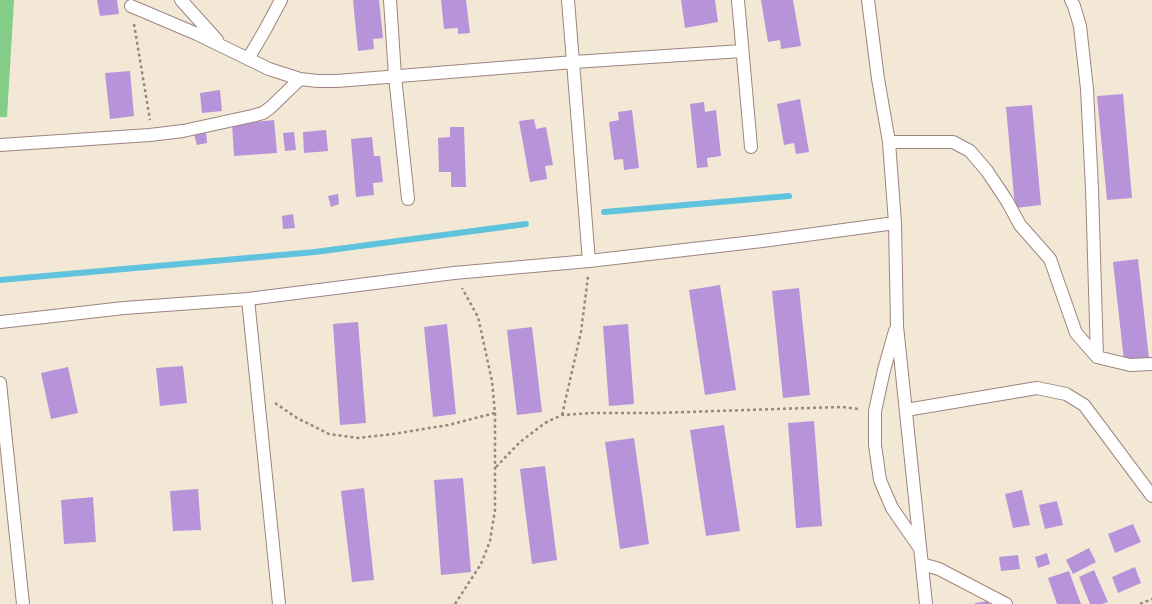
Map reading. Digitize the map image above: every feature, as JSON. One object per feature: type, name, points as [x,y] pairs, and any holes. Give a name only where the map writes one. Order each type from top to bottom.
[{"type":"lane","points":[[181,0],[204,27],[225,48]]},
{"type":"lane","points":[[248,59],[281,0]]},
{"type":"lane","points":[[390,0],[395,76],[408,199]]},
{"type":"lane","points":[[568,0],[589,261]]},
{"type":"lane","points":[[738,0],[751,147]]},
{"type":"lane","points":[[868,0],[888,142],[895,223],[897,326],[926,604]]},
{"type":"lane","points":[[1071,0],[1080,26],[1087,88],[1092,182],[1097,357]]},
{"type":"lane","points":[[131,6],[197,34],[269,69],[300,79],[318,81],[337,81],[574,62],[742,51]]},
{"type":"lane","points":[[0,145],[150,135],[183,131],[252,116],[263,113],[271,107],[300,79]]},
{"type":"lane","points":[[888,142],[952,142],[970,151],[987,171],[1007,201],[1020,225],[1050,259],[1076,333],[1097,357],[1130,364],[1152,364]]},
{"type":"lane","points":[[0,322],[124,308],[248,299],[454,273],[589,261],[762,241],[895,223]]},
{"type":"lane","points":[[248,299],[279,604]]},
{"type":"lane","points":[[897,326],[884,370],[875,411],[875,446],[880,480],[892,508],[920,549]]},
{"type":"lane","points":[[0,383],[23,604]]},
{"type":"lane","points":[[906,410],[1037,388],[1066,394],[1084,405],[1152,496]]},
{"type":"lane","points":[[922,564],[939,569],[1006,604]]},
{"type":"path","points":[[131,6],[150,120]]},
{"type":"path","points":[[562,415],[581,332],[589,261]]},
{"type":"path","points":[[454,273],[478,317],[492,381],[495,413],[496,466],[495,510],[490,541],[481,564],[455,604]]},
{"type":"path","points":[[257,390],[297,418],[329,434],[358,438],[448,425],[495,413]]},
{"type":"path","points":[[496,466],[520,442],[545,423],[562,415],[592,413],[657,414],[711,410],[842,407],[875,411]]},
{"type":"path","points":[[1140,604],[1152,599]]},
{"type":"green space","points":[[0,0],[14,0],[7,117],[0,117]]},
{"type":"building","points":[[97,0],[117,0],[119,14],[100,16]]},
{"type":"building","points":[[353,0],[379,0],[383,38],[373,39],[374,49],[358,51]]},
{"type":"building","points":[[441,0],[466,0],[470,33],[458,34],[458,28],[444,29]]},
{"type":"building","points":[[681,0],[715,0],[718,22],[685,28]]},
{"type":"building","points":[[761,0],[793,0],[801,46],[781,49],[780,40],[768,42]]},
{"type":"building","points":[[130,71],[134,116],[110,119],[105,73]]},
{"type":"building","points":[[220,90],[222,111],[202,113],[200,93]]},
{"type":"building","points":[[1123,94],[1132,198],[1107,200],[1097,96]]},
{"type":"building","points":[[800,99],[809,152],[796,154],[794,143],[784,145],[777,104]]},
{"type":"building","points":[[704,102],[705,112],[716,110],[721,156],[707,158],[708,167],[697,168],[690,104]]},
{"type":"building","points":[[1032,105],[1041,205],[1015,208],[1006,107]]},
{"type":"building","points":[[632,110],[639,168],[624,170],[623,159],[614,160],[609,122],[619,120],[618,112]]},
{"type":"building","points":[[534,119],[536,129],[546,127],[553,165],[545,166],[547,179],[530,182],[519,121]]},
{"type":"building","points":[[274,120],[277,153],[234,156],[232,124]]},
{"type":"building","points":[[450,127],[464,127],[466,187],[451,187],[451,172],[439,172],[438,138],[450,137]]},
{"type":"building","points":[[206,130],[207,143],[197,145],[193,131]]},
{"type":"building","points":[[326,130],[328,151],[304,153],[303,132]]},
{"type":"building","points":[[294,132],[296,150],[285,151],[283,133]]},
{"type":"building","points":[[372,137],[374,156],[380,156],[383,182],[373,183],[374,195],[356,197],[351,139]]},
{"type":"building","points":[[338,194],[339,204],[331,207],[328,196]]},
{"type":"building","points":[[293,214],[295,228],[283,229],[282,216]]},
{"type":"building","points":[[1138,259],[1149,358],[1124,361],[1113,262]]},
{"type":"building","points":[[720,285],[736,390],[705,395],[689,290]]},
{"type":"building","points":[[799,288],[810,395],[783,398],[772,291]]},
{"type":"building","points":[[358,322],[366,423],[340,425],[333,324]]},
{"type":"building","points":[[447,324],[456,414],[433,417],[424,327]]},
{"type":"building","points":[[628,324],[634,404],[609,406],[603,326]]},
{"type":"building","points":[[532,327],[542,412],[517,415],[507,330]]},
{"type":"building","points":[[183,366],[187,403],[160,406],[156,368]]},
{"type":"building","points":[[68,367],[78,413],[51,419],[41,373]]},
{"type":"building","points":[[814,421],[822,526],[796,528],[788,423]]},
{"type":"building","points":[[724,425],[740,531],[706,536],[690,430]]},
{"type":"building","points":[[634,438],[649,544],[620,549],[605,442]]},
{"type":"building","points":[[545,466],[557,560],[532,564],[520,469]]},
{"type":"building","points":[[463,478],[471,572],[441,575],[434,480]]},
{"type":"building","points":[[364,488],[374,580],[352,582],[341,491]]},
{"type":"building","points":[[198,489],[201,530],[173,531],[170,491]]},
{"type":"building","points":[[1022,490],[1030,525],[1013,528],[1005,494]]},
{"type":"building","points":[[93,497],[96,542],[64,544],[61,500]]},
{"type":"building","points":[[1057,501],[1063,525],[1045,529],[1039,505]]},
{"type":"building","points":[[1133,524],[1141,542],[1115,553],[1108,534]]},
{"type":"building","points":[[1089,548],[1096,562],[1073,574],[1066,560]]},
{"type":"building","points":[[1047,553],[1050,564],[1038,568],[1035,557]]},
{"type":"building","points":[[1018,555],[1020,569],[1001,571],[999,557]]},
{"type":"building","points":[[1135,567],[1141,583],[1118,593],[1112,577]]},
{"type":"building","points":[[1094,570],[1108,602],[1102,604],[1090,604],[1079,577]]},
{"type":"building","points":[[1069,571],[1081,604],[1057,604],[1048,578]]},
{"type":"building","points":[[989,601],[989,604],[975,604],[975,603]]},
{"type":"waterway","points":[[604,212],[789,196]]},
{"type":"waterway","points":[[0,280],[315,252],[526,224]]}]
